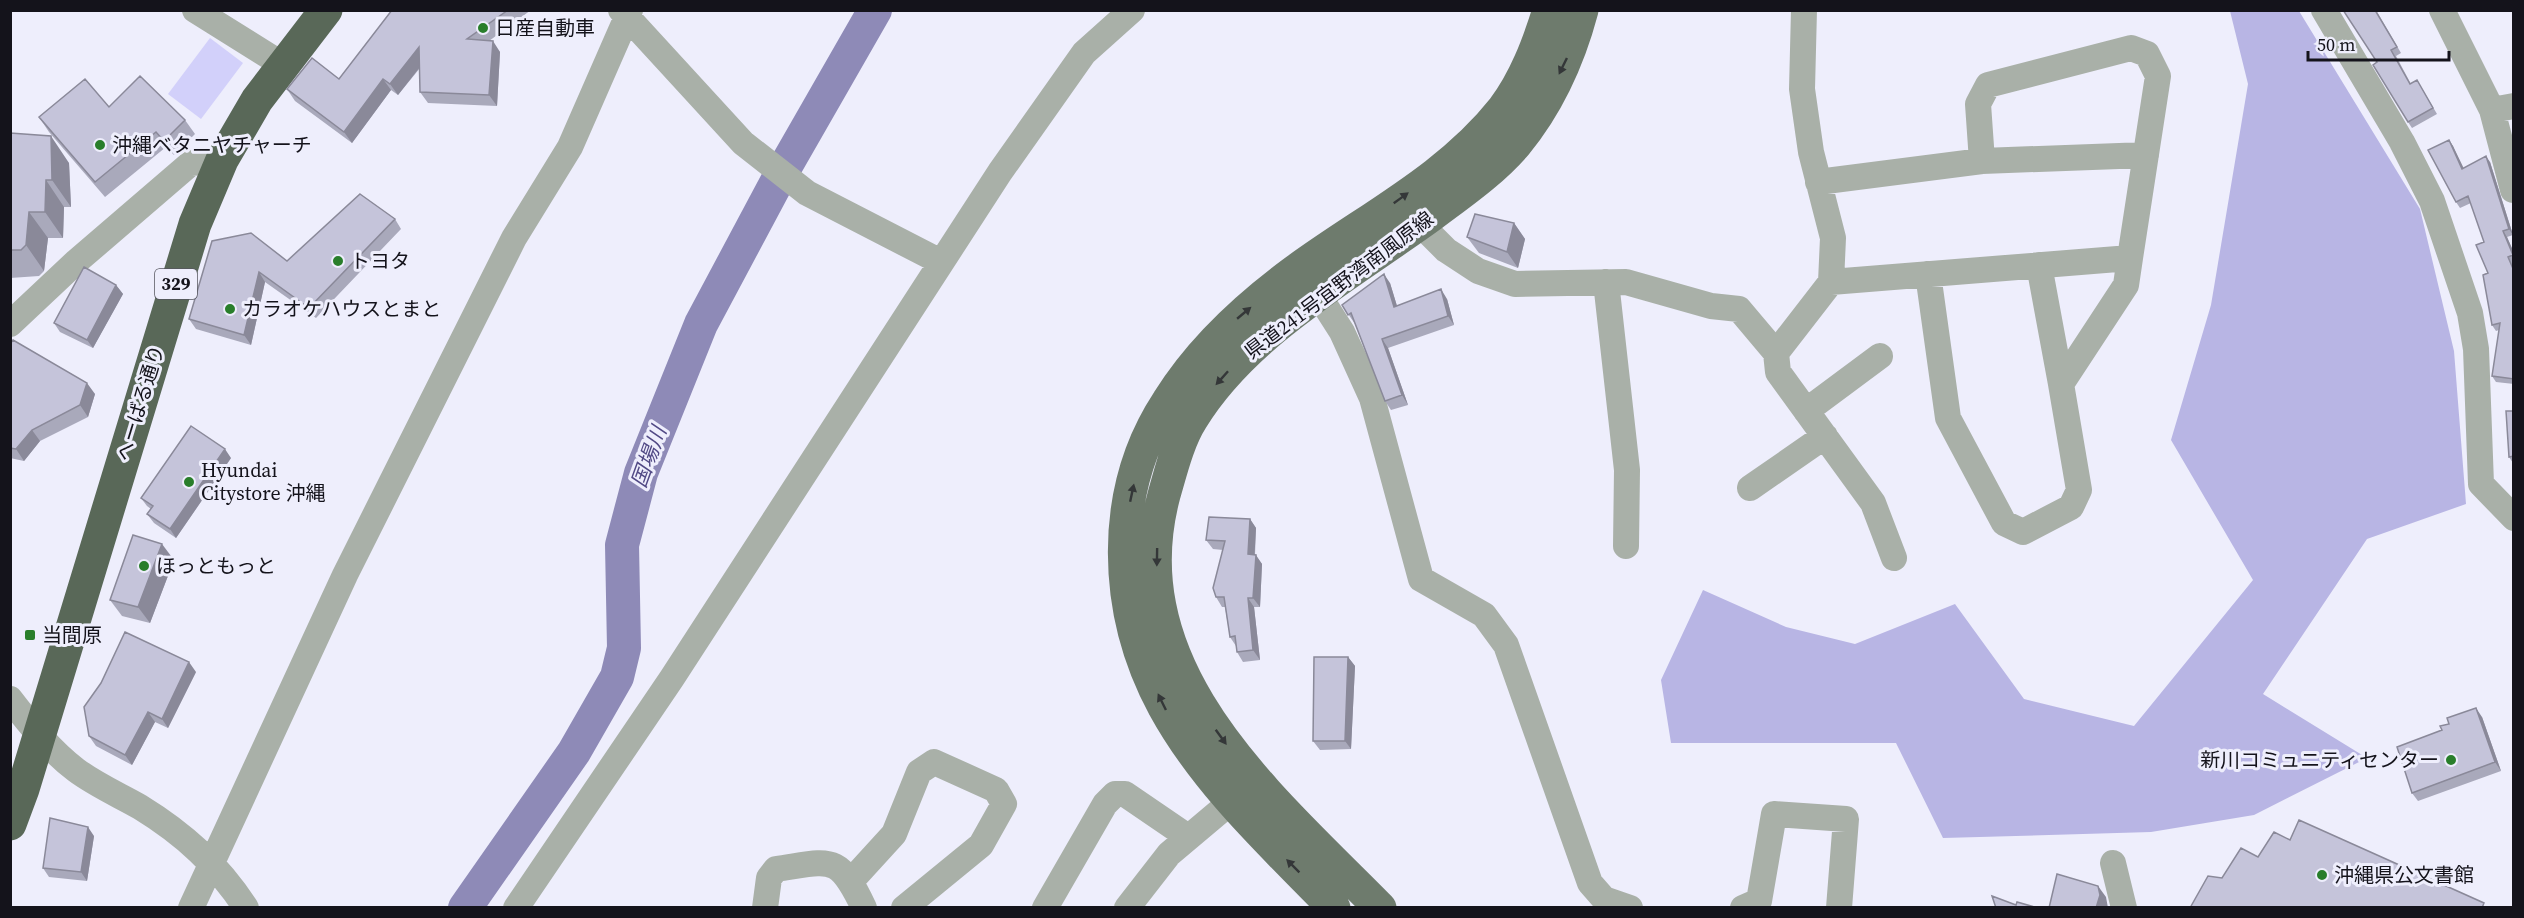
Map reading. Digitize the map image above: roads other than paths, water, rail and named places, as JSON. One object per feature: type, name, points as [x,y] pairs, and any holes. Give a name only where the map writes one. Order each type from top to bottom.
[{"type":"highway","name":"へーばる通り","points":[[10,824],[191,236],[222,160],[257,100],[326,10]]},
{"type":"main road","name":"県道241号宜野湾南風原線","points":[[1380,908],[1244,790],[1199,760],[1164,707],[1140,654],[1127,601],[1123,554],[1127,515],[1139,458],[1167,402],[1196,363],[1238,318],[1291,274],[1454,160],[1503,109],[1535,52],[1549,10]]},
{"type":"main road","name":"県道241号宜野湾南風原線","points":[[1334,908],[1244,790],[1179,671],[1166,632],[1156,582],[1157,523],[1170,475],[1190,422],[1221,378],[1262,339],[1476,183],[1515,144],[1548,98],[1571,49],[1582,10]]},
{"type":"street","points":[[195,10],[283,65]]},
{"type":"street","points":[[516,908],[672,678],[1000,172],[1084,53],[1132,10]]},
{"type":"street","points":[[1776,353],[1831,282],[1833,238],[1818,182],[1802,89],[1804,10]]},
{"type":"street","points":[[2324,10],[2402,142],[2432,201],[2470,313],[2476,349],[2481,484],[2514,518]]},
{"type":"street","points":[[2442,10],[2503,108],[2513,190]]},
{"type":"street","points":[[191,908],[345,575],[514,238],[570,147],[626,13],[752,150],[807,193],[941,262]]},
{"type":"street","points":[[1982,161],[1978,104],[1988,85],[2131,48],[2147,54],[2158,76],[2126,285],[2061,384]]},
{"type":"street","points":[[1818,182],[1982,161],[2146,155]]},
{"type":"street","points":[[10,324],[77,261],[191,163],[222,160]]},
{"type":"street","points":[[1420,224],[1446,250],[1478,270],[1515,284],[1626,282],[1711,306],[1739,309],[1776,353],[1778,372],[1873,503],[1894,558]]},
{"type":"street","points":[[1831,282],[2130,258]]},
{"type":"street","points":[[1928,274],[1948,418],[2004,523],[2023,532],[2071,507],[2079,490],[2039,266]]},
{"type":"street","points":[[1606,282],[1627,471],[1626,546]]},
{"type":"street","points":[[1319,296],[1342,332],[1372,398],[1421,579],[1484,615],[1506,645],[1590,883],[1604,899],[1630,908]]},
{"type":"street","points":[[1806,411],[1880,356]]},
{"type":"street","points":[[1750,488],[1825,436]]},
{"type":"street","points":[[10,699],[39,734],[76,770],[168,826],[213,863],[246,908]]},
{"type":"street","points":[[852,880],[894,834],[919,772],[934,762],[996,790],[1004,804],[981,845],[904,908]]},
{"type":"street","points":[[1127,908],[1169,854],[1244,790]]},
{"type":"street","points":[[1045,908],[1105,804],[1115,794],[1125,794],[1188,837]]},
{"type":"street","points":[[1743,908],[1759,901],[1774,814],[1846,819],[1839,908]]},
{"type":"street","points":[[765,908],[769,878],[776,869],[824,862],[835,865],[852,880],[864,908]]},
{"type":"street","points":[[2113,863],[2124,908]]},
{"type":"waterway","name":"国場川","points":[[465,908],[574,752],[617,677],[624,648],[622,545],[641,473],[701,324],[781,174],[875,10]]},
{"type":"place","name":"日産自動車","points":[[483,28]]},
{"type":"place","name":"沖縄ベタニヤチャーチ","points":[[100,145]]},
{"type":"place","name":"トヨタ","points":[[338,261]]},
{"type":"place","name":"カラオケハウスとまと","points":[[230,309]]},
{"type":"place","name":"Hyundai Citystore 沖縄","points":[[189,482]]},
{"type":"place","name":"ほっともっと","points":[[144,566]]},
{"type":"place","name":"当間原","points":[[30,635]]},
{"type":"place","name":"新川コミュニティセンター","points":[[2451,760]]},
{"type":"place","name":"沖縄県公文書館","points":[[2322,875]]}]
